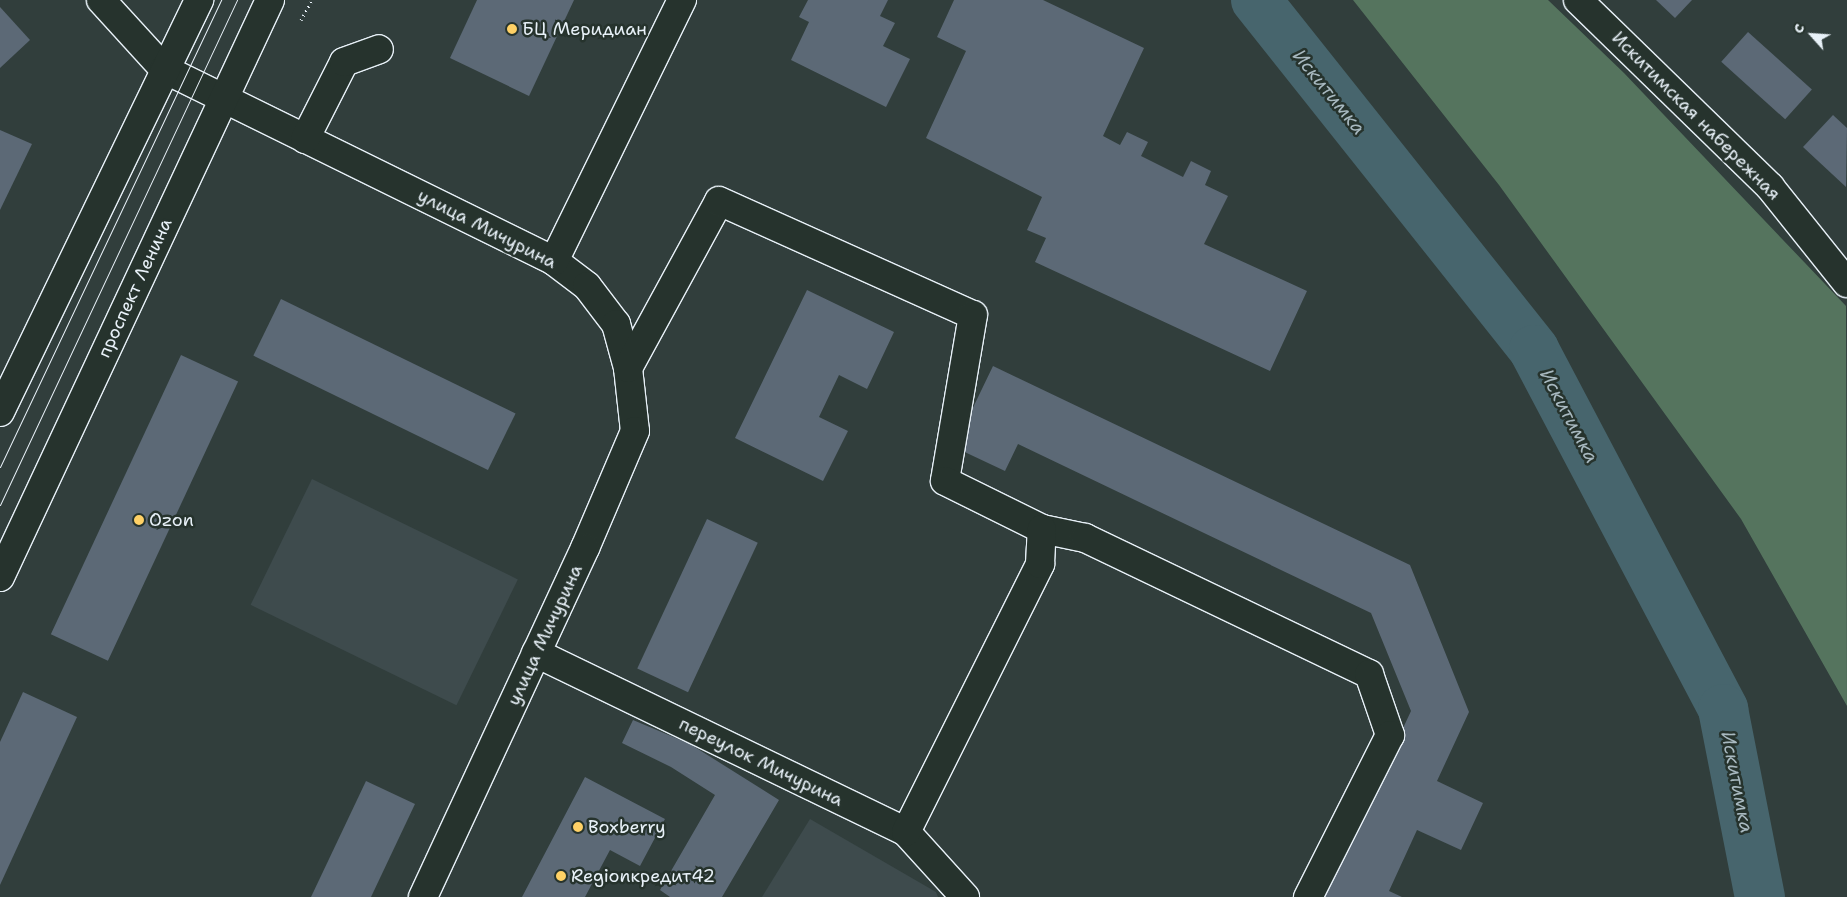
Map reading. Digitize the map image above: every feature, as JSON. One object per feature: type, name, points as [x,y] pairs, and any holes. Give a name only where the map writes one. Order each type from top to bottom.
[{"type":"street","name":"улица Мичурина","points":[[101,0],[164,69],[554,261],[587,286],[616,324],[628,368],[635,431],[536,654],[423,897]]},
{"type":"street","points":[[0,412],[164,69],[199,0]]},
{"type":"street","name":"проспект Ленина","points":[[0,577],[270,0]]},
{"type":"street","points":[[554,261],[682,0]]},
{"type":"street","name":"Искитимская набережная","points":[[1578,0],[1770,187],[1847,283]]},
{"type":"street","points":[[305,139],[344,62],[379,49]]},
{"type":"street","points":[[628,368],[719,201],[973,315],[945,481],[1042,529],[1085,538],[1369,674],[1390,735],[1308,897]]},
{"type":"street","points":[[906,832],[1040,564],[1042,529]]},
{"type":"street","name":"переулок Мичурина","points":[[536,654],[906,832],[967,896]]},
{"type":"path","points":[[301,20],[312,0]]},
{"type":"shaded area","points":[[312,479],[518,579],[456,705],[251,605]]},
{"type":"shaded area","points":[[810,819],[936,892],[938,897],[762,897]]},
{"type":"green space","points":[[1353,0],[1548,0],[1624,73],[1846,306],[1847,706],[1741,519],[1499,185]]},
{"type":"building","name":"БЦ Меридиан","points":[[477,0],[574,0],[529,96],[450,58]]},
{"type":"building","points":[[808,0],[888,0],[880,16],[895,23],[883,46],[910,59],[886,107],[791,60],[809,22],[799,17]]},
{"type":"building","points":[[954,0],[1043,0],[1144,48],[1103,136],[1120,145],[1127,132],[1148,142],[1141,156],[1183,177],[1191,161],[1211,171],[1205,185],[1228,196],[1204,244],[1307,291],[1270,371],[1035,262],[1046,238],[1027,230],[1042,197],[926,138],[966,51],[937,37]]},
{"type":"building","points":[[1656,0],[1692,0],[1675,18]]},
{"type":"building","points":[[0,7],[30,40],[0,68]]},
{"type":"building","points":[[1748,32],[1812,90],[1785,119],[1721,62]]},
{"type":"building","points":[[1833,115],[1847,128],[1846,187],[1803,147]]},
{"type":"building","points":[[0,130],[32,144],[0,210]]},
{"type":"building","points":[[807,290],[894,332],[867,389],[839,375],[819,417],[848,431],[823,481],[735,438]]},
{"type":"building","points":[[281,299],[516,413],[488,470],[253,356]]},
{"type":"building","points":[[181,355],[238,382],[108,661],[51,634]]},
{"type":"building","points":[[993,366],[1410,565],[1469,712],[1437,781],[1483,803],[1461,850],[1417,830],[1389,891],[1402,897],[1324,897],[1411,711],[1371,613],[1018,444],[1005,471],[954,447]]},
{"type":"building","points":[[707,519],[758,543],[688,692],[637,669]]},
{"type":"building","points":[[23,692],[77,717],[0,885],[0,742]]},
{"type":"building","points":[[633,720],[690,744],[779,800],[722,897],[670,897],[660,890],[715,795],[671,767],[622,743]]},
{"type":"building","points":[[585,777],[665,819],[640,866],[610,850],[585,897],[522,897]]},
{"type":"building","points":[[366,781],[415,804],[371,897],[311,897]]},
{"type":"waterway","name":"Искитимка","points":[[1256,0],[1534,350],[1723,709],[1760,897]]},
{"type":"tram line","points":[[0,467],[221,0]]},
{"type":"tram line","points":[[0,505],[237,0]]},
{"type":"place","name":"БЦ Меридиан","points":[[512,29]]},
{"type":"place","name":"Ozon","points":[[139,520]]},
{"type":"place","name":"Boxberry","points":[[578,827]]},
{"type":"place","name":"Regionкредит42","points":[[561,876]]}]
